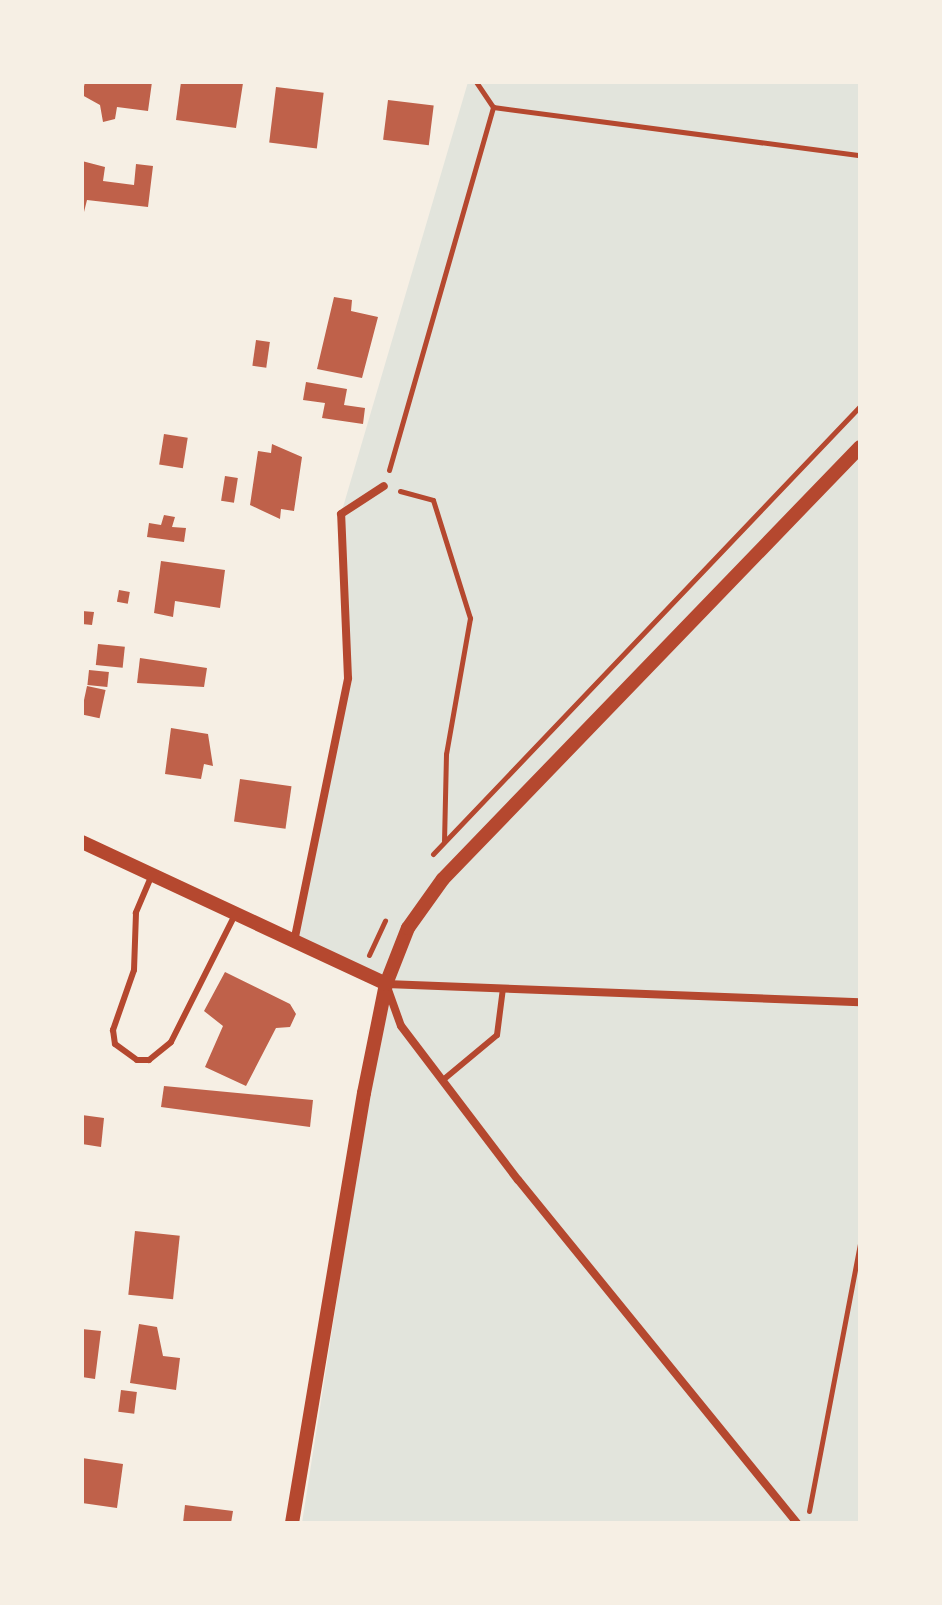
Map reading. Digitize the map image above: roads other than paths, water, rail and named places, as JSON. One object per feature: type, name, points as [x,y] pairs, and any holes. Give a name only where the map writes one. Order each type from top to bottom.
[{"type":"street","points":[[292,1523],[386,984],[408,928],[443,879],[860,447]]},
{"type":"street","points":[[295,937],[348,678],[341,514],[384,486]]},
{"type":"street","points":[[82,842],[295,937],[386,984],[860,1002]]},
{"type":"street","points":[[386,984],[401,1026],[797,1523]]},
{"type":"lane","points":[[152,873],[136,913],[134,970],[113,1030],[115,1044],[137,1060],[149,1060],[171,1042],[237,911]]},
{"type":"lane","points":[[443,1080],[497,1035],[503,988]]}]
